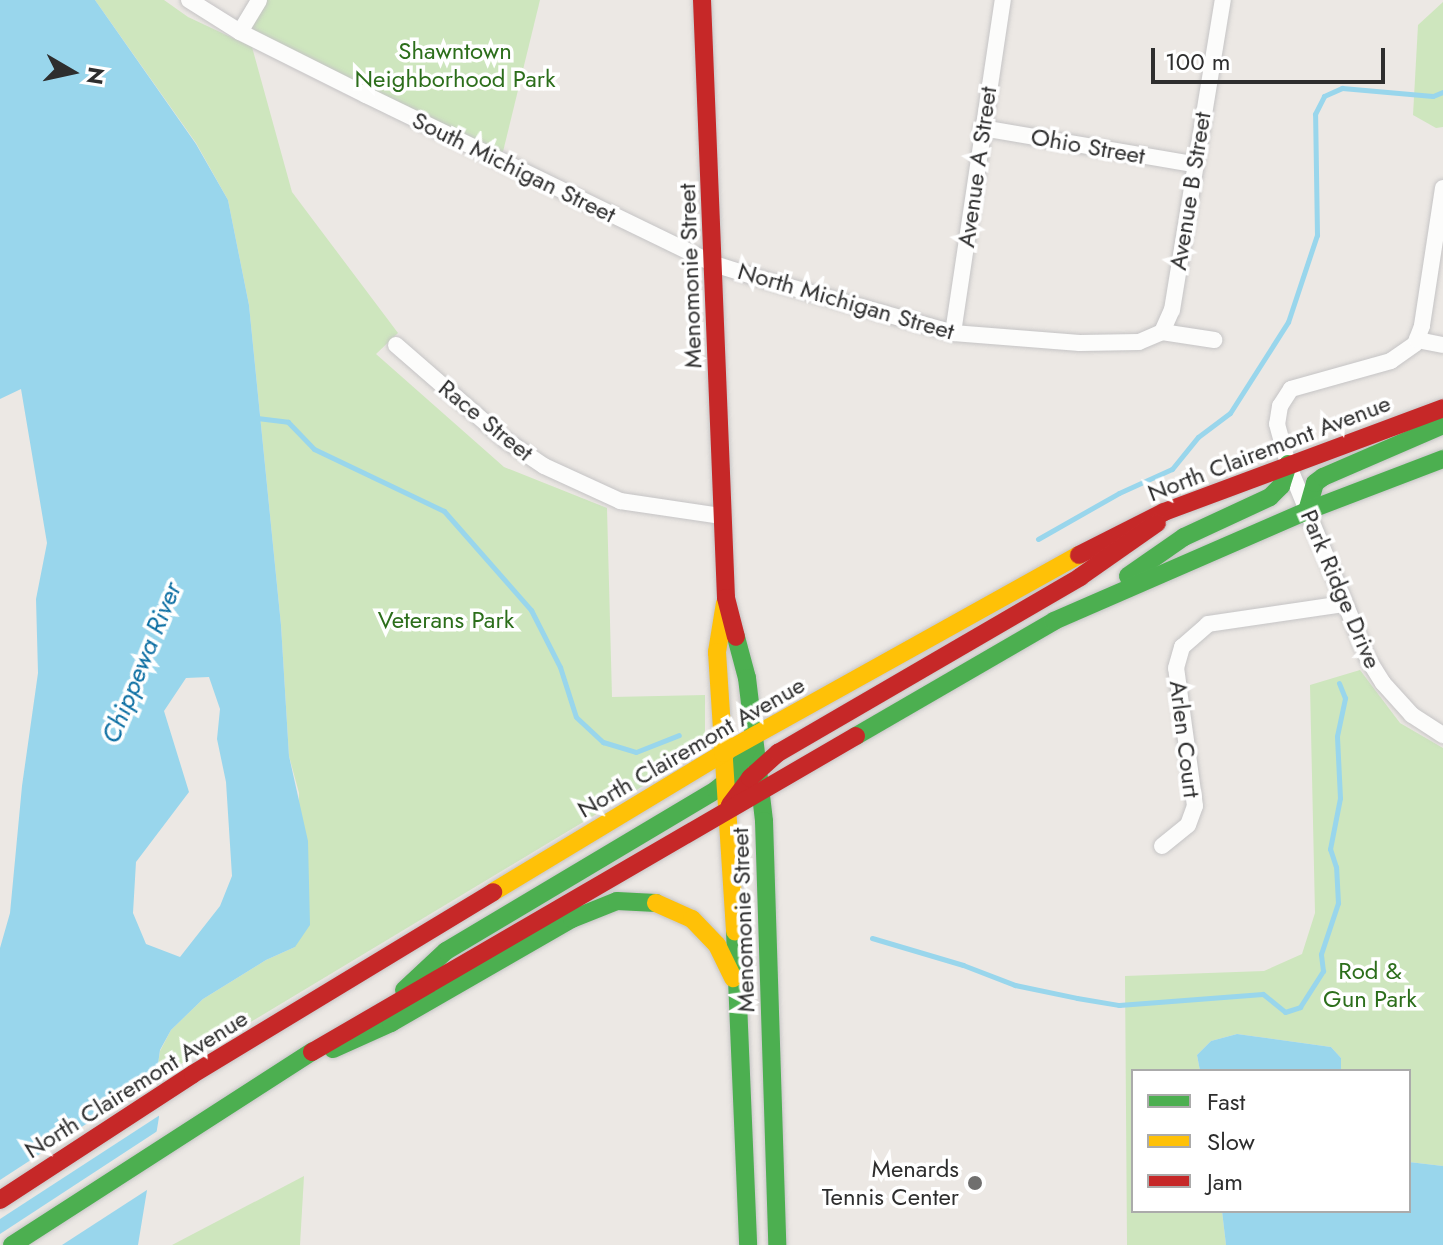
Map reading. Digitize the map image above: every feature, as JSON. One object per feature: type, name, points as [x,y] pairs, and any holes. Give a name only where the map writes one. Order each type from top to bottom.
[{"type":"main road","name":"Menomonie Street","points":[[702,0],[726,598],[747,678],[759,779],[777,1245]]},
{"type":"main road","name":"North Clairemont Avenue","points":[[0,1200],[193,1074],[723,753],[1040,575],[1178,507],[1443,408]]},
{"type":"main road","points":[[1307,511],[1315,483],[1323,477],[1443,425]]},
{"type":"main road","points":[[759,779],[1094,602],[1307,511],[1443,459]]},
{"type":"main road","points":[[1094,602],[1184,537],[1270,497],[1281,486],[1288,464]]},
{"type":"main road","points":[[12,1245],[200,1121],[389,1005],[730,805],[759,779],[778,753],[1099,565],[1178,507]]},
{"type":"main road","name":"Menomonie Street","points":[[726,598],[717,652],[723,753],[730,805],[748,1245]]},
{"type":"main road","points":[[389,1005],[446,951],[727,782],[740,766],[754,736]]},
{"type":"main road","points":[[288,1069],[391,1023],[572,919],[617,901],[651,902],[692,919],[717,945],[737,996]]},
{"type":"street","name":"South Michigan Street","points":[[189,0],[240,32],[714,264]]},
{"type":"street","points":[[240,32],[259,0]]},
{"type":"street","name":"Avenue A Street","points":[[953,333],[1003,0]]},
{"type":"street","name":"Avenue B Street","points":[[1162,332],[1172,310],[1193,164],[1223,0]]},
{"type":"street","name":"Ohio Street","points":[[982,128],[1193,164]]},
{"type":"street","points":[[1443,188],[1417,340],[1443,345]]},
{"type":"street","name":"North Michigan Street","points":[[714,264],[858,309],[953,333],[1114,343],[1139,342],[1162,332],[1214,340]]},
{"type":"street","name":"Park Ridge Drive","points":[[1417,340],[1410,350],[1391,361],[1291,389],[1280,406],[1277,424],[1288,464],[1368,659],[1383,683],[1412,715],[1443,735]]},
{"type":"street","name":"Race Street","points":[[396,345],[504,439],[544,466],[620,501],[722,516]]},
{"type":"street","name":"Arlen Court","points":[[1162,846],[1188,825],[1195,806],[1176,668],[1182,647],[1208,624],[1343,604]]},
{"type":"green space","name":"Veterans Park","points":[[95,0],[164,0],[188,17],[252,47],[292,192],[398,333],[376,354],[504,467],[607,508],[612,697],[705,695],[705,737],[693,756],[156,1079],[160,1051],[171,1030],[203,999],[266,960],[295,947],[299,793],[289,756],[281,625],[249,305],[228,200],[196,143]]},
{"type":"green space","name":"Shawntown Neighborhood Park","points":[[259,0],[540,0],[501,160],[240,32]]},
{"type":"green space","points":[[1443,2],[1443,127],[1436,128],[1413,115],[1418,25]]},
{"type":"green space","name":"Rod & Gun Park","points":[[1360,670],[1400,723],[1443,748],[1443,1166],[1411,1162],[1411,1069],[1341,1069],[1341,1058],[1331,1047],[1237,1034],[1211,1041],[1197,1055],[1200,1069],[1131,1069],[1131,1213],[1222,1213],[1226,1245],[1127,1245],[1125,976],[1264,971],[1302,954],[1315,913],[1310,685]]},
{"type":"green space","points":[[304,1176],[300,1245],[172,1245]]},
{"type":"water","name":"Chippewa River","points":[[0,0],[95,0],[196,144],[228,200],[249,305],[281,625],[289,756],[308,841],[310,925],[295,947],[266,960],[203,999],[171,1030],[160,1050],[156,1079],[159,1117],[138,1245],[0,1245],[0,948],[10,913],[22,786],[38,673],[36,599],[47,543],[21,389],[0,399]],"holes":[[[209,677],[220,709],[217,739],[226,782],[232,876],[220,906],[180,957],[146,944],[133,913],[136,862],[189,792],[164,711],[186,678]]]},
{"type":"water","points":[[1237,1034],[1331,1047],[1341,1058],[1341,1069],[1200,1069],[1197,1055],[1211,1041]]},
{"type":"water","points":[[1411,1162],[1443,1166],[1443,1245],[1226,1245],[1222,1213],[1411,1213]]},
{"type":"pier","points":[[160,1076],[163,1113],[0,1219],[0,1180]]},
{"type":"pier","points":[[159,1130],[150,1188],[62,1245],[0,1245],[0,1234]]},
{"type":"waterway","points":[[1038,539],[1119,493],[1172,469],[1198,437],[1230,413],[1288,322],[1317,235],[1315,114],[1324,96],[1342,88],[1433,96],[1443,92]]},
{"type":"waterway","points":[[257,418],[288,422],[314,449],[444,511],[531,610],[560,667],[576,717],[603,742],[636,752],[679,735]]},
{"type":"waterway","points":[[872,938],[963,965],[1015,985],[1119,1005],[1263,994],[1285,1012],[1300,1007],[1323,971],[1321,954],[1338,903],[1336,867],[1330,849],[1340,798],[1337,736],[1345,698],[1339,683]]},
{"type":"traffic: fast","points":[[1307,511],[1315,483],[1323,477],[1443,425]]},
{"type":"traffic: fast","points":[[856,736],[1054,621],[1307,511],[1443,459]]},
{"type":"traffic: fast","points":[[1128,576],[1184,537],[1270,497],[1281,486],[1288,464]]},
{"type":"traffic: fast","points":[[736,637],[747,678],[764,821],[777,1245]]},
{"type":"traffic: fast","points":[[404,990],[446,951],[716,790],[736,773],[753,737]]},
{"type":"traffic: fast","points":[[333,1049],[391,1023],[572,919],[617,901],[656,903]]},
{"type":"traffic: fast","points":[[735,931],[748,1245]]},
{"type":"traffic: fast","points":[[12,1245],[312,1052]]},
{"type":"traffic: slow","points":[[493,892],[723,753],[1079,555]]},
{"type":"traffic: slow","points":[[725,603],[717,652],[735,931]]},
{"type":"traffic: slow","points":[[656,903],[692,919],[717,945],[733,978]]},
{"type":"traffic: jam","points":[[702,0],[726,598],[736,637]]},
{"type":"traffic: jam","points":[[1079,555],[1164,512],[1443,408]]},
{"type":"traffic: jam","points":[[730,805],[750,778],[778,753],[1080,577],[1157,523]]},
{"type":"traffic: jam","points":[[312,1052],[856,736]]},
{"type":"traffic: jam","points":[[0,1200],[193,1074],[493,892]]},
{"type":"place","name":"Menards Tennis Center","points":[[975,1183]]}]
